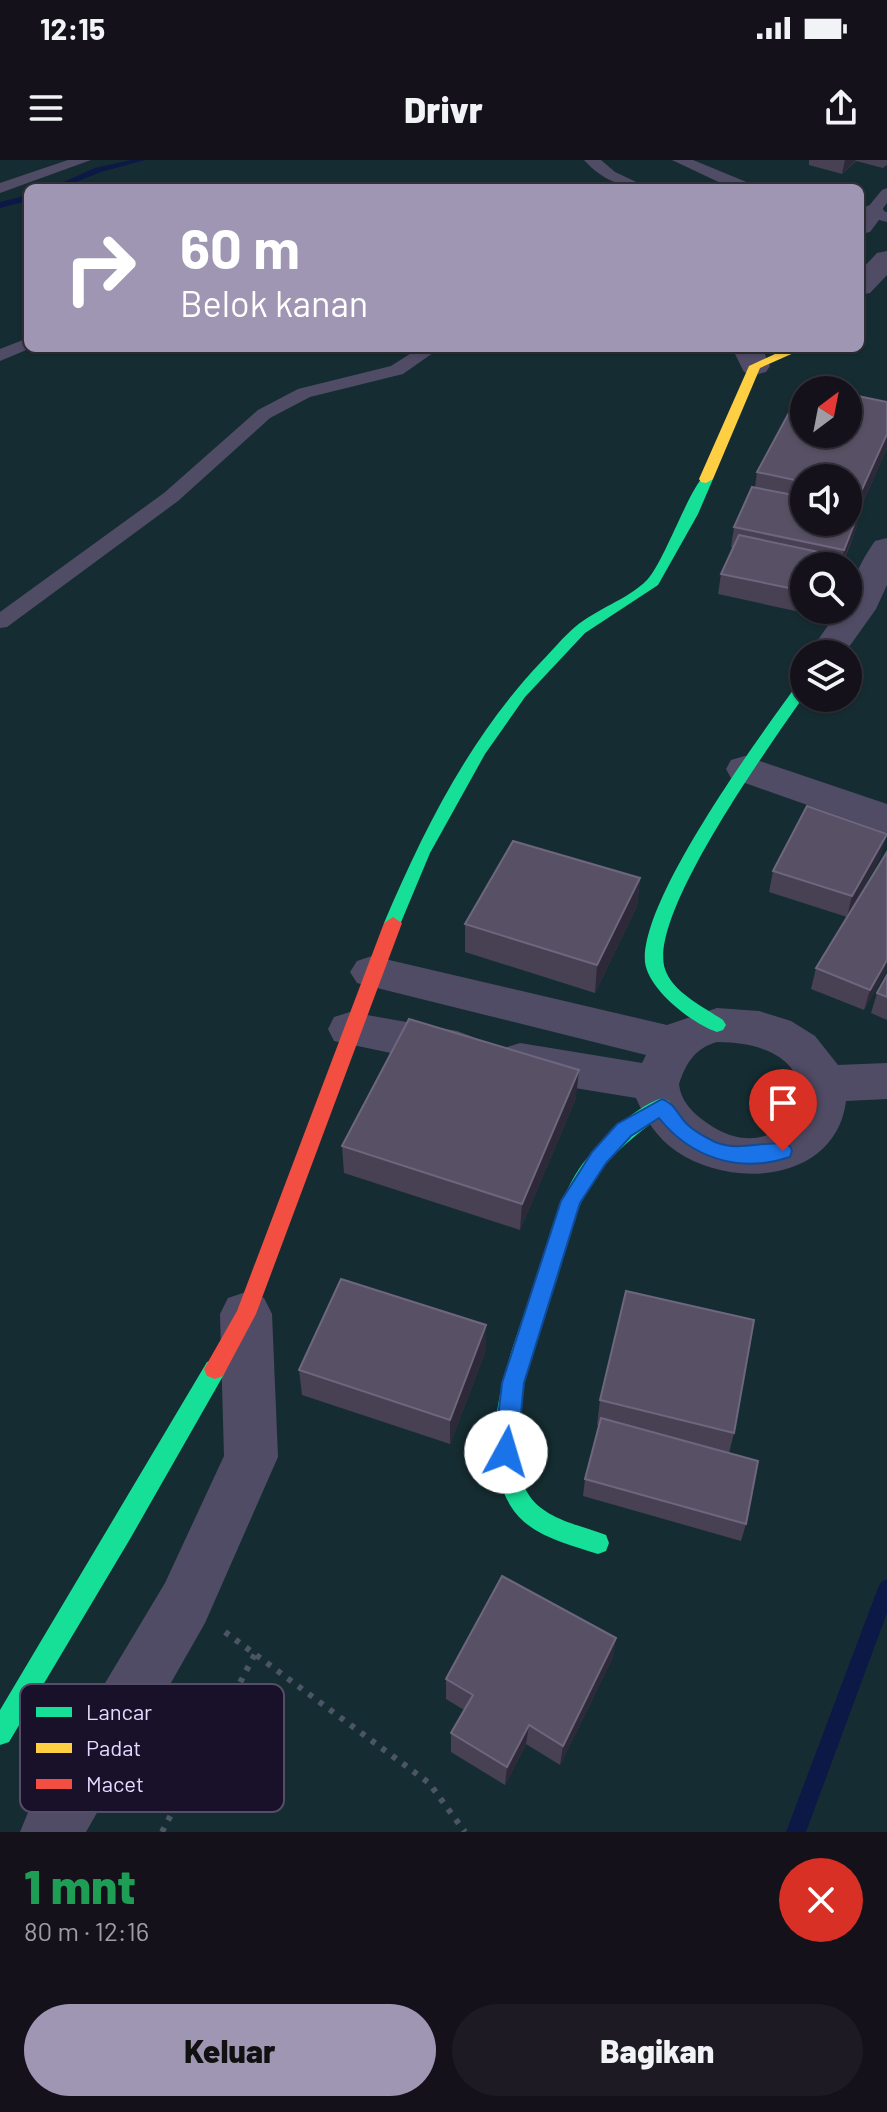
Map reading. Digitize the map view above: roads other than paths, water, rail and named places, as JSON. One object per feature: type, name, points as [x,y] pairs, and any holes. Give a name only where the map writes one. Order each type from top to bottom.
[{"type":"street","points":[[864,283],[887,259]]},
{"type":"street","points":[[30,1684],[122,1531],[246,1314],[372,972],[422,853],[478,752],[520,694],[580,630],[653,582],[691,514],[751,357],[778,352]]},
{"type":"street","points":[[842,640],[872,613],[887,548]]},
{"type":"street","points":[[717,1025],[668,992],[654,962],[655,938],[688,868],[745,769],[790,705]]},
{"type":"street","points":[[745,769],[887,819]]},
{"type":"street","points":[[372,972],[664,1078]]},
{"type":"street","points":[[598,1543],[541,1522],[516,1495],[506,1452],[513,1383],[571,1201],[599,1157],[664,1078],[693,1031],[717,1025],[751,1026],[783,1037],[809,1058],[823,1084],[824,1111],[809,1135],[783,1151],[748,1156],[712,1150],[682,1132],[664,1078]]},
{"type":"street","points":[[350,1029],[664,1078]]},
{"type":"street","points":[[823,1084],[887,1081]]},
{"type":"street","points":[[138,1684],[185,1603],[251,1457],[246,1314]]},
{"type":"street","points":[[0,1733],[20,1700]]},
{"type":"street","points":[[51,1832],[63,1812]]},
{"type":"lane","points":[[0,188],[83,160]]},
{"type":"lane","points":[[592,160],[610,175],[631,184]]},
{"type":"lane","points":[[680,160],[736,184]]},
{"type":"lane","points":[[0,356],[24,345]]},
{"type":"lane","points":[[0,622],[171,497],[264,414],[304,393],[397,370],[425,352]]},
{"type":"waterway","points":[[64,184],[98,170],[141,160]]},
{"type":"waterway","points":[[0,205],[24,199]]},
{"type":"waterway","points":[[796,1832],[887,1588]]}]
